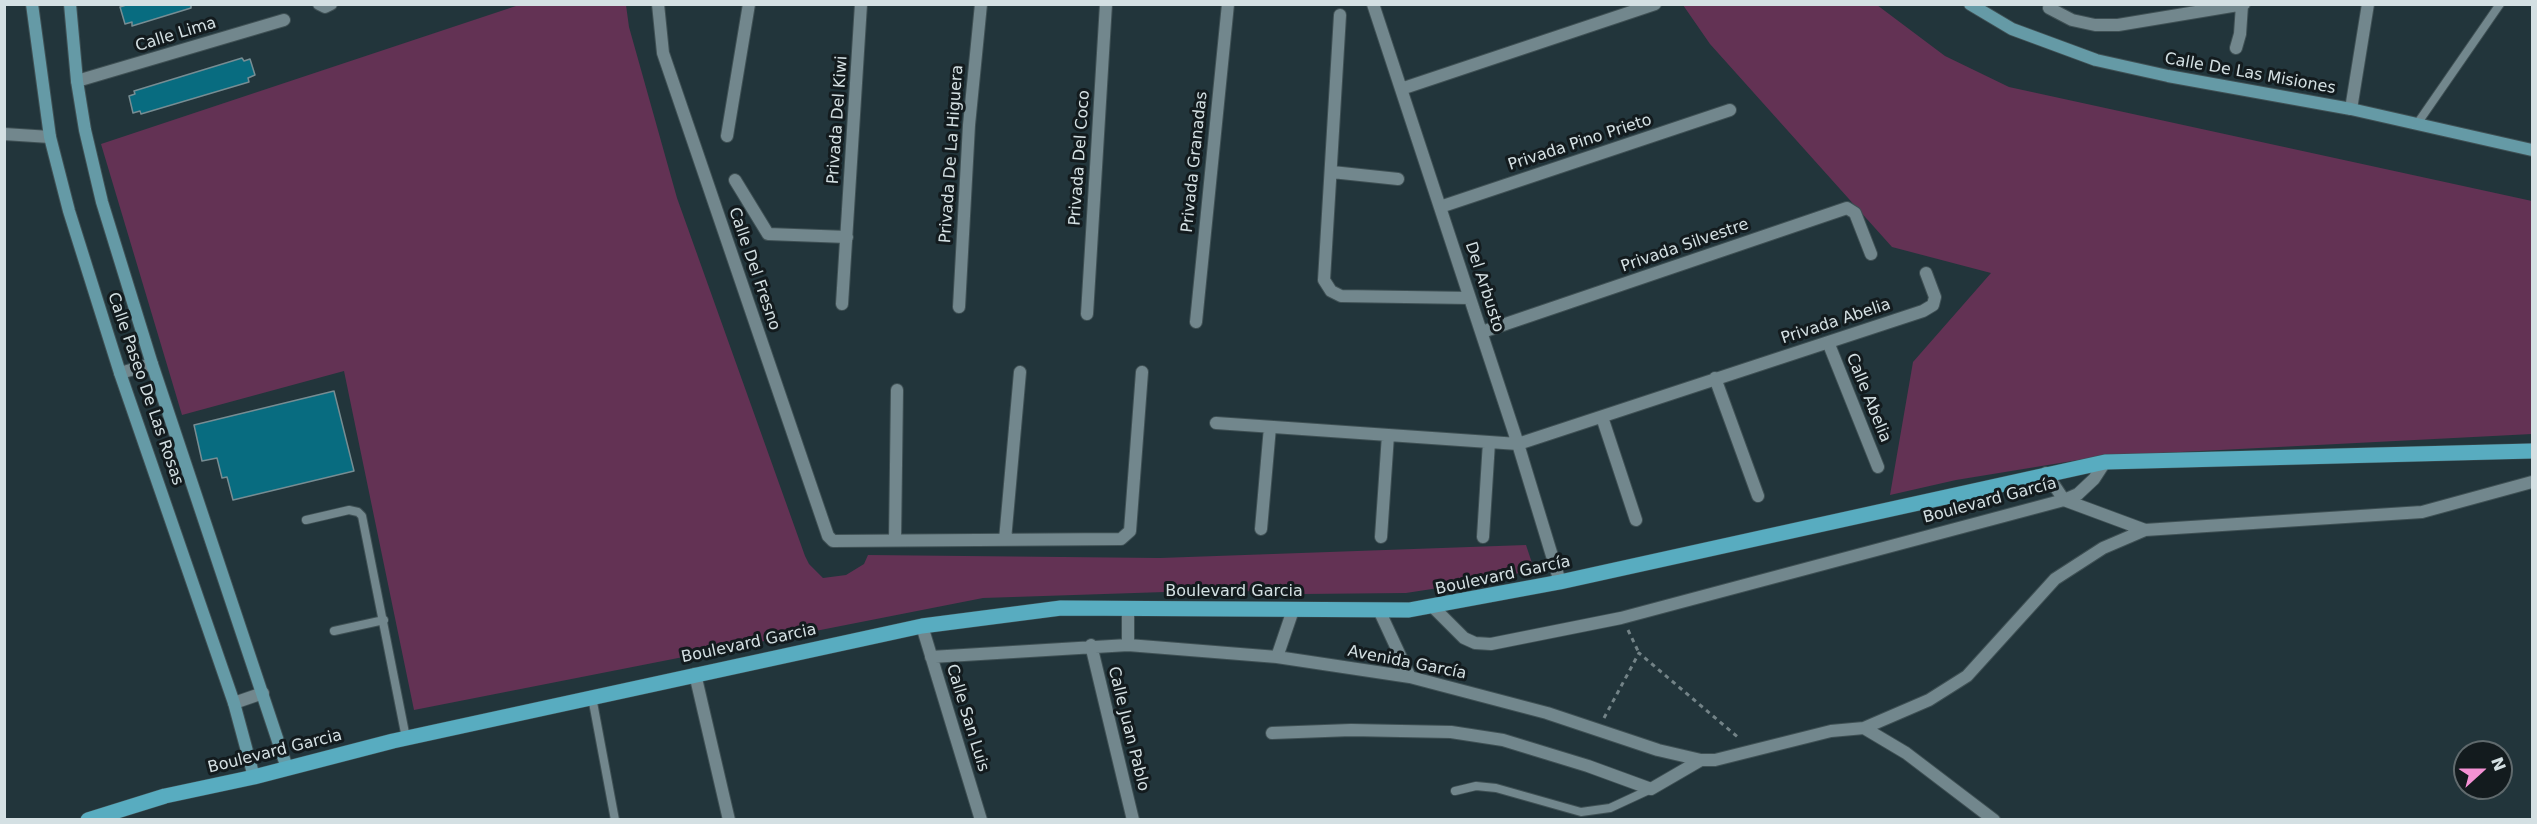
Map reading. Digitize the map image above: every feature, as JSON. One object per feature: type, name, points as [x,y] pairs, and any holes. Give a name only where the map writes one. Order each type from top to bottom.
[{"type":"main road","name":"Boulevard García","points":[[1432,606],[1560,582],[2046,473],[2105,462],[2532,451]]},
{"type":"main road","name":"Boulevard Garcia","points":[[88,819],[165,796],[254,777],[406,738],[922,626],[1061,608],[1409,610],[1432,606]]},
{"type":"street","name":"Calle Paseo De Las Rosas","points":[[32,4],[50,137],[69,211],[120,373],[234,703],[254,777]]},
{"type":"street","name":"Calle Paseo De Las Rosas","points":[[70,4],[77,81],[85,130],[102,202],[152,364],[287,768]]},
{"type":"street","name":"Calle Del Fresno","points":[[658,4],[663,53],[828,536],[832,541],[895,540]]},
{"type":"street","points":[[728,136],[749,4]]},
{"type":"street","name":"Privada Del Kiwi","points":[[842,304],[861,4]]},
{"type":"street","name":"Privada De La Higuera","points":[[959,307],[969,125],[981,4]]},
{"type":"street","name":"Privada Del Coco","points":[[1087,314],[1106,4]]},
{"type":"street","name":"Privada Granadas","points":[[1196,322],[1228,4]]},
{"type":"street","name":"Del Arbusto","points":[[1373,4],[1482,332],[1560,582]]},
{"type":"street","points":[[1401,89],[1655,4]]},
{"type":"street","points":[[2351,109],[2368,4]]},
{"type":"street","name":"Calle De Las Misiones","points":[[1974,5],[2012,29],[2096,60],[2168,76],[2351,109],[2532,150]]},
{"type":"street","points":[[2049,8],[2072,20],[2095,25],[2118,25],[2243,5],[2236,48]]},
{"type":"street","points":[[1340,15],[1324,280],[1330,291],[1341,296],[1470,298]]},
{"type":"street","name":"Calle Lima","points":[[77,81],[285,20]]},
{"type":"street","name":"Privada Pino Prieto","points":[[1440,207],[1730,110]]},
{"type":"street","points":[[4,134],[50,137]]},
{"type":"street","points":[[1332,172],[1398,179]]},
{"type":"street","points":[[735,180],[768,234],[847,237]]},
{"type":"street","name":"Privada Silvestre","points":[[1482,332],[1847,208],[1855,213],[1870,255]]},
{"type":"street","name":"Privada Abelia","points":[[1518,444],[1923,311],[1933,305],[1935,297],[1926,273]]},
{"type":"street","name":"Calle Abelia","points":[[1828,342],[1878,468]]},
{"type":"street","points":[[120,373],[152,364]]},
{"type":"street","points":[[1005,540],[1020,372]]},
{"type":"street","points":[[897,390],[895,540],[1121,539],[1130,531],[1142,372]]},
{"type":"street","points":[[1715,378],[1758,496]]},
{"type":"street","points":[[1602,417],[1636,520]]},
{"type":"street","points":[[1216,423],[1518,444]]},
{"type":"street","points":[[1262,530],[1270,427]]},
{"type":"street","points":[[1381,537],[1388,435]]},
{"type":"street","points":[[1483,537],[1489,442]]},
{"type":"street","name":"Boulevard García","points":[[1432,606],[1464,638],[1474,643],[1491,644],[1621,618],[2064,500],[2078,494],[2094,479],[2105,462]]},
{"type":"street","points":[[2046,473],[2064,500],[2145,530],[2422,512],[2445,508],[2532,482]]},
{"type":"street","name":"Avenida García","points":[[931,657],[1091,645],[1128,645],[1276,657],[1410,677],[1547,712],[1658,750],[1701,760],[1715,760],[1831,731],[1864,728],[1929,700],[1967,676],[2055,579],[2103,548],[2145,530]]},
{"type":"street","points":[[1128,609],[1128,645]]},
{"type":"street","points":[[1276,657],[1293,610]]},
{"type":"street","points":[[1379,610],[1410,677]]},
{"type":"street","name":"Calle San Luis","points":[[922,626],[981,819]]},
{"type":"street","name":"Calle Juan Pablo","points":[[1091,645],[1133,819]]},
{"type":"street","points":[[695,674],[729,819]]},
{"type":"street","points":[[234,703],[263,693]]},
{"type":"street","points":[[1864,728],[1906,753],[1994,819]]},
{"type":"street","points":[[1272,733],[1351,730],[1451,732],[1503,740],[1588,766],[1651,789],[1701,760]]},
{"type":"lane","points":[[2417,124],[2500,4]]},
{"type":"lane","points":[[306,520],[349,510],[360,514],[365,525],[406,738]]},
{"type":"lane","points":[[334,631],[384,620]]},
{"type":"lane","points":[[592,697],[615,819]]},
{"type":"lane","points":[[1455,791],[1476,786],[1496,788],[1581,812],[1610,808],[1651,789]]},
{"type":"path","points":[[1621,618],[1639,653],[1754,751]]},
{"type":"path","points":[[1598,730],[1639,653]]},
{"type":"shaded area","points":[[519,5],[626,5],[629,27],[677,198],[805,556],[809,564],[823,578],[846,575],[864,564],[868,555],[1160,558],[1526,545],[1534,569],[1497,579],[1406,593],[1303,594],[1226,590],[983,598],[414,710],[344,371],[182,415],[101,144]]},
{"type":"shaded area","points":[[1683,5],[1877,5],[1945,56],[2009,87],[2532,201],[2532,434],[2103,456],[1956,480],[1890,495],[1913,362],[1991,273],[1892,247],[1710,44]]},
{"type":"building","points":[[129,4],[191,4],[191,8],[132,26],[132,22],[125,24],[120,7]]},
{"type":"building","points":[[242,58],[244,61],[250,59],[255,75],[248,78],[249,82],[141,114],[140,111],[133,113],[129,96],[135,94],[134,91]]},
{"type":"building","points":[[334,391],[354,471],[233,500],[227,477],[222,478],[217,458],[202,461],[194,425]]}]
